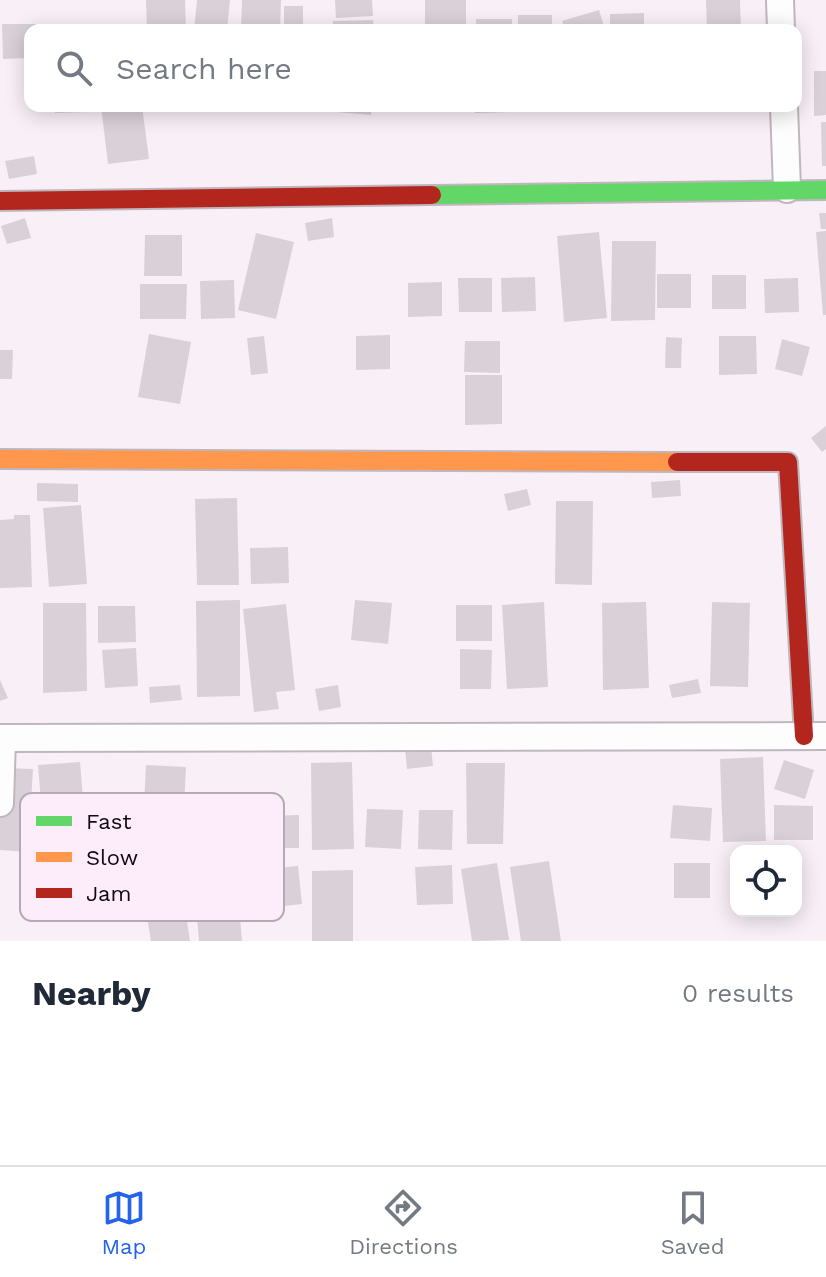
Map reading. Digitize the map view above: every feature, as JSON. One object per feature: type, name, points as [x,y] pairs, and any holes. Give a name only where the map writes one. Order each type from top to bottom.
[{"type":"street","points":[[780,0],[781,24]]},
{"type":"street","points":[[784,112],[787,189]]},
{"type":"street","points":[[0,201],[826,190]]},
{"type":"street","points":[[0,459],[788,462],[815,736],[1,738],[0,803]]},
{"type":"building","points":[[146,0],[185,0],[186,24],[147,24]]},
{"type":"building","points":[[197,0],[230,0],[228,24],[195,24]]},
{"type":"building","points":[[242,0],[281,0],[280,24],[241,24]]},
{"type":"building","points":[[335,0],[372,0],[373,16],[336,18]]},
{"type":"building","points":[[425,0],[466,0],[466,24],[425,24]]},
{"type":"building","points":[[706,0],[740,0],[741,24],[707,24]]},
{"type":"building","points":[[284,6],[303,6],[303,24],[284,24]]},
{"type":"building","points":[[599,10],[603,24],[563,24],[562,21]]},
{"type":"building","points":[[644,13],[644,24],[610,24],[610,14]]},
{"type":"building","points":[[518,15],[552,15],[552,24],[518,24]]},
{"type":"building","points":[[476,19],[512,19],[512,24],[476,24]]},
{"type":"building","points":[[373,20],[373,24],[333,24],[333,21]]},
{"type":"building","points":[[2,24],[24,24],[24,58],[3,59]]},
{"type":"building","points":[[814,71],[826,71],[826,115],[814,116]]},
{"type":"building","points":[[102,112],[143,112],[149,159],[108,164]]},
{"type":"building","points":[[337,112],[371,112],[371,115]]},
{"type":"building","points":[[821,122],[826,122],[826,166],[822,166]]},
{"type":"building","points":[[34,156],[37,174],[9,179],[5,161]]},
{"type":"building","points":[[819,213],[826,213],[826,229],[821,229]]},
{"type":"building","points":[[25,218],[31,238],[7,244],[1,226]]},
{"type":"building","points":[[332,218],[334,237],[308,241],[305,223]]},
{"type":"building","points":[[826,231],[826,315],[823,315],[816,232]]},
{"type":"building","points":[[599,232],[607,318],[564,322],[557,236]]},
{"type":"building","points":[[256,233],[294,242],[276,319],[238,310]]},
{"type":"building","points":[[145,235],[182,235],[182,276],[144,276]]},
{"type":"building","points":[[612,241],[656,241],[655,320],[611,321]]},
{"type":"building","points":[[657,274],[691,274],[691,308],[657,308]]},
{"type":"building","points":[[712,275],[746,275],[746,309],[712,309]]},
{"type":"building","points":[[535,277],[536,311],[502,312],[501,278]]},
{"type":"building","points":[[458,278],[492,278],[492,312],[459,312]]},
{"type":"building","points":[[798,278],[799,312],[765,313],[764,279]]},
{"type":"building","points":[[234,280],[235,318],[201,319],[200,281]]},
{"type":"building","points":[[442,282],[442,316],[408,317],[408,283]]},
{"type":"building","points":[[140,284],[187,284],[186,319],[140,319]]},
{"type":"building","points":[[149,334],[191,342],[180,404],[138,397]]},
{"type":"building","points":[[390,335],[390,369],[356,370],[356,336]]},
{"type":"building","points":[[264,336],[268,373],[251,375],[247,338]]},
{"type":"building","points":[[719,336],[756,336],[757,374],[719,375]]},
{"type":"building","points":[[666,337],[682,338],[681,368],[665,368]]},
{"type":"building","points":[[782,339],[810,347],[802,376],[775,369]]},
{"type":"building","points":[[465,341],[500,341],[500,373],[464,372]]},
{"type":"building","points":[[0,350],[13,350],[12,379],[0,379]]},
{"type":"building","points":[[465,375],[502,375],[502,424],[465,425]]},
{"type":"building","points":[[826,426],[826,449],[822,452],[811,438]]},
{"type":"building","points":[[680,480],[681,496],[652,498],[651,482]]},
{"type":"building","points":[[37,483],[78,484],[78,502],[37,501]]},
{"type":"building","points":[[527,489],[531,505],[508,511],[504,494]]},
{"type":"building","points":[[237,498],[239,585],[197,585],[195,499]]},
{"type":"building","points":[[556,501],[593,501],[592,585],[555,584]]},
{"type":"building","points":[[81,505],[87,584],[49,587],[43,508]]},
{"type":"building","points":[[14,515],[30,515],[32,587],[0,588],[0,520],[14,519]]},
{"type":"building","points":[[288,547],[289,583],[251,584],[250,548]]},
{"type":"building","points":[[240,600],[240,696],[197,697],[196,601]]},
{"type":"building","points":[[355,600],[392,603],[388,644],[351,640]]},
{"type":"building","points":[[544,602],[548,687],[507,689],[502,605]]},
{"type":"building","points":[[646,602],[649,688],[603,690],[602,603]]},
{"type":"building","points":[[712,602],[750,603],[748,687],[710,686]]},
{"type":"building","points":[[43,603],[86,603],[87,691],[43,693]]},
{"type":"building","points":[[286,604],[295,690],[276,692],[279,709],[254,712],[243,609]]},
{"type":"building","points":[[456,605],[492,605],[492,641],[456,641]]},
{"type":"building","points":[[98,606],[135,606],[136,642],[98,643]]},
{"type":"building","points":[[136,648],[138,686],[105,688],[102,650]]},
{"type":"building","points":[[460,649],[492,650],[491,689],[460,689]]},
{"type":"building","points":[[698,679],[701,693],[672,698],[669,685]]},
{"type":"building","points":[[0,680],[8,698],[0,701]]},
{"type":"building","points":[[180,685],[182,700],[150,703],[149,687]]},
{"type":"building","points":[[338,685],[341,707],[319,711],[315,689]]},
{"type":"building","points":[[431,746],[433,766],[407,769],[405,748]]},
{"type":"building","points":[[763,757],[766,841],[723,842],[720,759]]},
{"type":"building","points":[[784,760],[814,770],[805,799],[774,789]]},
{"type":"building","points":[[80,762],[83,793],[40,793],[38,765]]},
{"type":"building","points":[[352,762],[354,849],[312,850],[311,763]]},
{"type":"building","points":[[466,763],[505,763],[503,844],[467,844]]},
{"type":"building","points":[[146,765],[186,767],[185,793],[145,793]]},
{"type":"building","points":[[0,768],[33,769],[32,793],[20,793],[20,851],[0,850]]},
{"type":"building","points":[[673,805],[712,808],[710,841],[670,838]]},
{"type":"building","points":[[774,805],[813,806],[813,840],[774,840]]},
{"type":"building","points":[[367,809],[403,810],[401,849],[365,847]]},
{"type":"building","points":[[419,810],[453,810],[452,850],[418,849]]},
{"type":"building","points":[[284,815],[299,815],[299,848],[284,848]]},
{"type":"building","points":[[549,861],[561,941],[521,941],[510,867]]},
{"type":"building","points":[[497,863],[509,940],[472,941],[461,869]]},
{"type":"building","points":[[674,863],[710,863],[710,898],[674,898]]},
{"type":"building","points":[[452,865],[453,904],[417,905],[415,867]]},
{"type":"building","points":[[298,866],[302,904],[284,906],[284,867]]},
{"type":"building","points":[[353,870],[353,941],[312,941],[312,871]]},
{"type":"building","points":[[148,921],[187,921],[190,941],[151,941]]},
{"type":"building","points":[[197,921],[240,921],[242,941],[199,941]]},
{"type":"traffic: fast","points":[[432,195],[826,190]]},
{"type":"traffic: slow","points":[[0,459],[677,462]]},
{"type":"traffic: jam","points":[[0,201],[432,195]]},
{"type":"traffic: jam","points":[[677,462],[788,462],[804,736]]}]
